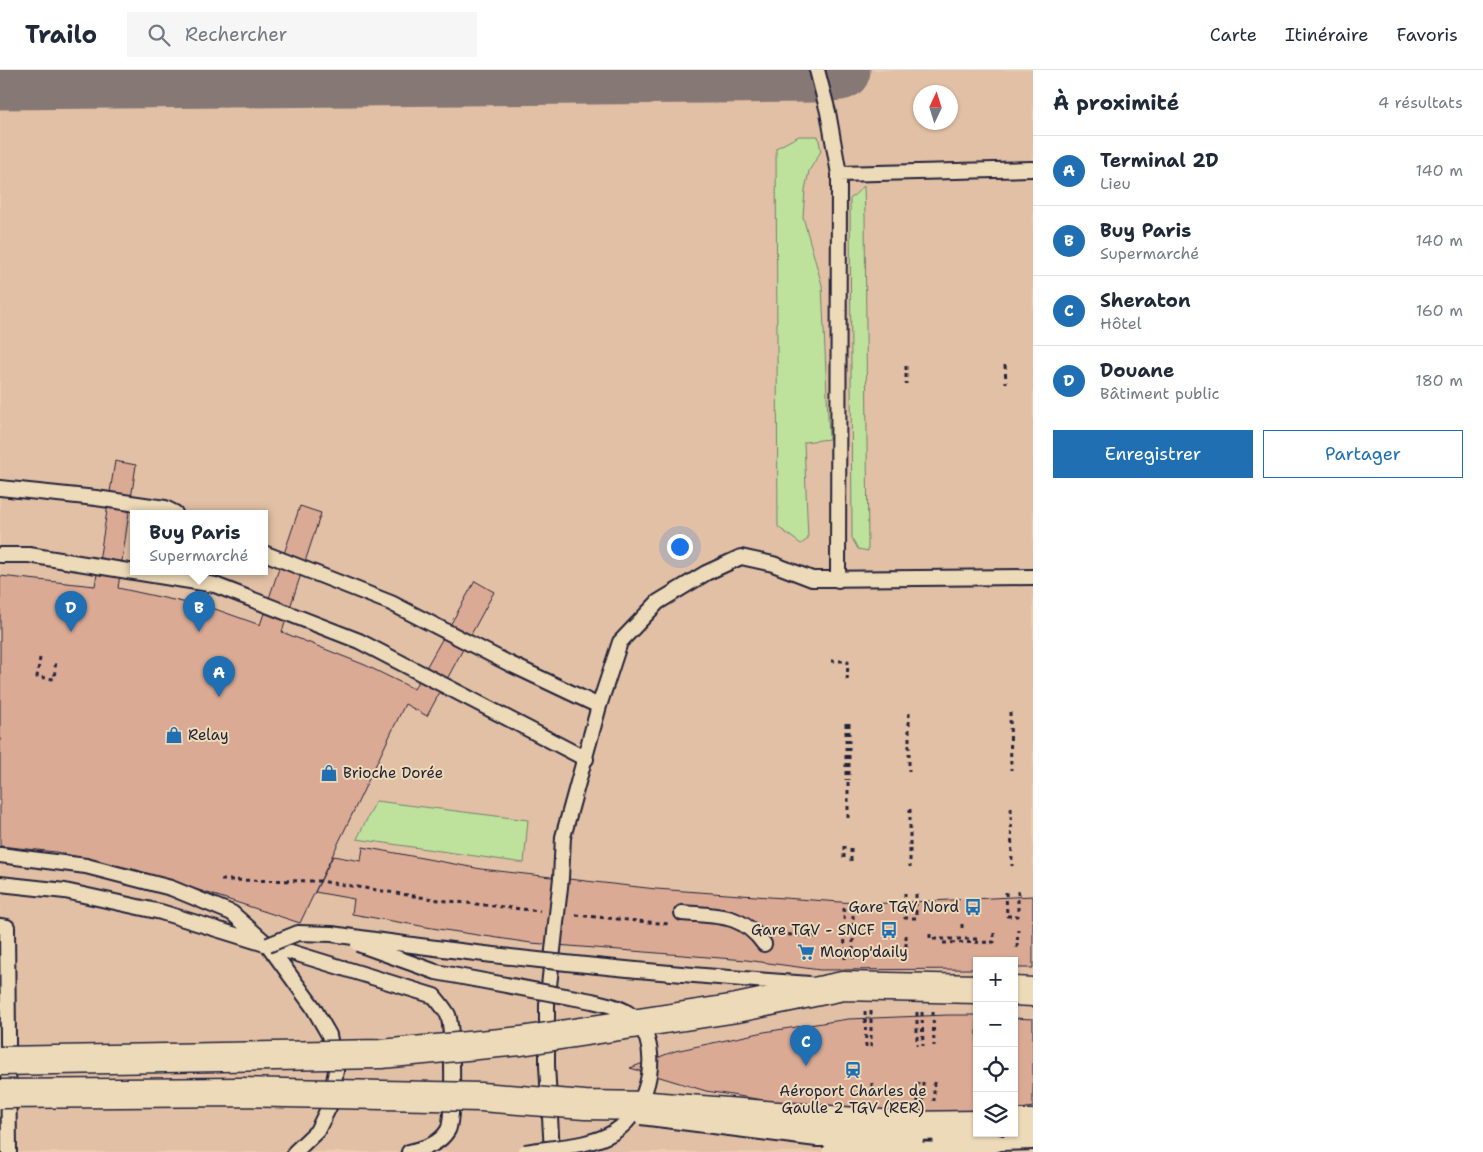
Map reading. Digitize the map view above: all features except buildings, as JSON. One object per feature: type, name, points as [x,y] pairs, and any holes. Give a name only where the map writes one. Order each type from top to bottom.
[{"type":"main road","points":[[3,1072],[381,1054],[521,1041],[737,1008],[843,986],[973,989]]},
{"type":"main road","points":[[1018,991],[1033,992]]},
{"type":"main road","points":[[3,1072],[250,1092],[481,1097],[586,1105],[650,1106],[907,1126],[973,1125]]},
{"type":"main road","points":[[1018,1129],[1033,1124]]},
{"type":"lane","points":[[817,70],[828,112],[839,174],[838,580]]},
{"type":"lane","points":[[839,174],[1033,169]]},
{"type":"lane","points":[[0,488],[96,498],[169,510]]},
{"type":"lane","points":[[0,555],[29,555],[130,571]]},
{"type":"lane","points":[[268,555],[391,603],[508,663],[599,706]]},
{"type":"lane","points":[[552,1152],[546,1065],[547,1004],[561,878],[563,838],[599,706],[620,642],[658,602],[706,573],[741,557],[773,564],[812,579],[1033,577]]},
{"type":"lane","points":[[152,575],[214,585],[359,641],[586,759]]},
{"type":"lane","points":[[0,855],[86,866],[171,888],[232,912],[268,945],[329,1035],[336,1071],[329,1107],[317,1131],[295,1152]]},
{"type":"lane","points":[[0,884],[65,891],[160,912],[434,996],[448,1016],[451,1032],[451,1113],[448,1130],[435,1145],[409,1152]]},
{"type":"lane","points":[[678,919],[732,919],[746,924],[767,938]]},
{"type":"lane","points":[[0,926],[7,927],[3,1072],[9,1152]]},
{"type":"lane","points":[[268,945],[298,933],[332,934],[567,962],[728,978],[843,986]]},
{"type":"lane","points":[[332,934],[436,972],[592,1001],[615,1007],[630,1014],[646,1036],[649,1048],[648,1086],[639,1107],[615,1132],[594,1140],[525,1152]]},
{"type":"lane","points":[[586,1105],[653,1120],[817,1139],[989,1139],[995,1137]]},
{"type":"lane","points":[[829,1152],[873,1149],[978,1150],[1001,1137]]},
{"type":"lane","points":[[1018,1137],[1033,1142]]},
{"type":"path","points":[[1005,365],[1006,383]]},
{"type":"path","points":[[906,366],[906,384]]},
{"type":"path","points":[[40,658],[37,677],[54,679],[56,660]]},
{"type":"path","points":[[830,661],[848,661],[847,684]]},
{"type":"path","points":[[1010,712],[1011,770]]},
{"type":"path","points":[[909,713],[909,771]]},
{"type":"path","points":[[847,723],[848,819]]},
{"type":"path","points":[[1011,808],[1012,866]]},
{"type":"path","points":[[910,809],[910,867]]},
{"type":"path","points":[[844,846],[844,861]]},
{"type":"path","points":[[851,846],[851,861]]},
{"type":"path","points":[[221,880],[320,881],[439,900],[541,912]]},
{"type":"path","points":[[1006,892],[1007,916],[1018,916],[1018,891]]},
{"type":"path","points":[[905,894],[905,918],[916,918],[916,894]]},
{"type":"path","points":[[852,907],[853,959]]},
{"type":"path","points":[[844,908],[845,959]]},
{"type":"path","points":[[570,915],[678,919]]},
{"type":"path","points":[[962,924],[962,929]]},
{"type":"path","points":[[930,934],[930,939],[994,942],[994,929]]},
{"type":"path","points":[[1017,931],[1017,948]]},
{"type":"path","points":[[906,935],[906,949]]},
{"type":"path","points":[[767,938],[819,937]]},
{"type":"path","points":[[943,943],[981,939]]},
{"type":"path","points":[[917,1004],[917,1046]]},
{"type":"path","points":[[922,1004],[922,1046]]},
{"type":"path","points":[[865,1009],[866,1047]]},
{"type":"path","points":[[871,1009],[871,1047]]},
{"type":"path","points":[[933,1009],[934,1046]]},
{"type":"shaded area","points":[[0,70],[1033,70],[1033,1152],[0,1152]]},
{"type":"green space","points":[[799,136],[818,136],[821,151],[809,171],[805,190],[803,217],[822,285],[829,439],[804,442],[808,539],[801,544],[778,527],[776,148]]},
{"type":"green space","points":[[864,186],[868,551],[858,549],[852,538],[850,199]]},
{"type":"green space","points":[[376,801],[528,820],[524,863],[357,839]]},
{"type":"taxiway","points":[[0,79],[817,72],[840,70]]},
{"type":"place","name":"Douane","points":[[71,632]]},
{"type":"place","name":"Buy Paris","points":[[199,632]]},
{"type":"place","name":"Terminal 2D","points":[[219,697]]},
{"type":"place","name":"Relay","points":[[174,735]]},
{"type":"place","name":"Brioche Dorée","points":[[329,773]]},
{"type":"place","name":"Gare TGV Nord","points":[[973,907]]},
{"type":"place","name":"Gare TGV - SNCF","points":[[889,930]]},
{"type":"place","name":"Monop'daily","points":[[806,952]]},
{"type":"place","name":"Sheraton","points":[[806,1066]]},
{"type":"place","name":"Aéroport Charles de Gaulle 2 TGV (RER)","points":[[853,1070]]}]
